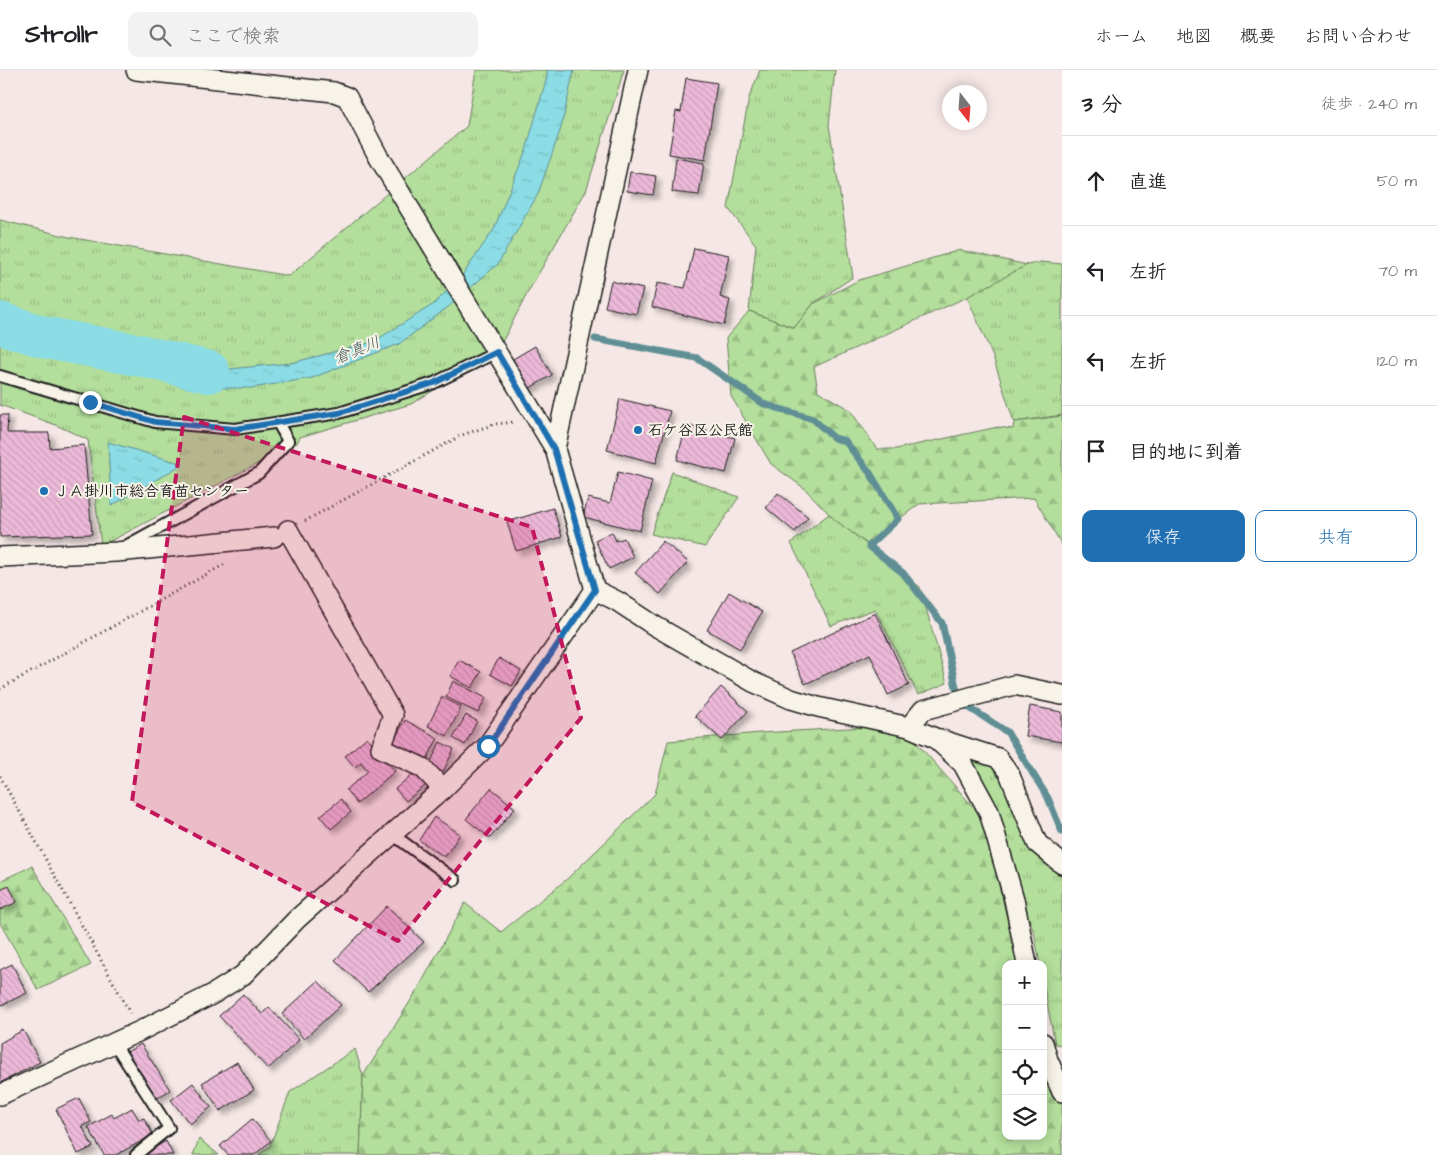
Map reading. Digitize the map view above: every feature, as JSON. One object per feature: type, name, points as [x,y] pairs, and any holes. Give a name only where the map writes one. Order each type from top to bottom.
[{"type":"street","points":[[136,70],[334,92],[346,97],[378,156],[554,449],[595,590],[753,682],[791,699],[818,707],[909,727],[935,738],[998,758],[1009,773],[1036,843],[1062,864]]},
{"type":"street","points":[[554,449],[638,70]]},
{"type":"street","points":[[0,557],[116,552],[281,534],[393,715],[381,748],[423,768],[443,789]]},
{"type":"street","points":[[0,1095],[140,1031],[212,994],[243,975],[297,919],[443,789],[488,746],[595,590]]},
{"type":"street","points":[[909,727],[923,710],[1014,685],[1062,695]]},
{"type":"street","points":[[935,738],[963,764],[989,812],[1014,900],[1026,960]]},
{"type":"street","points":[[1047,1045],[1062,1050]]},
{"type":"street","points":[[1045,1050],[1062,1092]]},
{"type":"lane","points":[[0,376],[155,422],[235,429],[339,413],[434,383],[495,349]]},
{"type":"lane","points":[[116,552],[259,473],[288,440],[278,423]]},
{"type":"lane","points":[[392,834],[456,880]]},
{"type":"lane","points":[[114,1043],[170,1128],[136,1155]]},
{"type":"path","points":[[0,776],[140,1031]]},
{"type":"highlighted area","points":[[184,417],[532,527],[581,718],[398,941],[132,802]]},
{"type":"green space","points":[[476,70],[624,70],[586,191],[528,292],[497,352],[411,404],[300,437],[297,443],[101,546],[88,440],[56,425],[0,405],[0,220],[69,237],[289,276],[467,126]]},
{"type":"green space","points":[[760,70],[835,70],[829,125],[853,277],[813,304],[794,328],[749,311],[756,245],[728,208],[749,98]]},
{"type":"green space","points":[[960,250],[1027,265],[967,297],[814,367],[818,391],[850,410],[877,449],[896,449],[998,427],[1013,429],[1014,422],[1062,416],[1062,545],[1034,498],[919,504],[870,546],[835,520],[804,488],[771,464],[731,396],[726,338],[749,311],[794,328],[813,304],[859,280]]},
{"type":"green space","points":[[1041,262],[1062,264],[1062,415],[1014,422],[993,357],[967,297],[996,277],[1014,268]]},
{"type":"green space","points":[[672,472],[739,497],[705,547],[651,534]]},
{"type":"green space","points":[[829,514],[920,587],[947,683],[918,695],[875,609],[831,626],[791,543]]},
{"type":"green space","points":[[901,725],[983,818],[1017,960],[1002,960],[1002,1140],[1047,1140],[1047,1078],[1062,1101],[1062,1155],[360,1155],[363,1076],[418,989],[465,903],[501,932],[567,879],[655,794],[668,741],[760,733]]},
{"type":"green space","points":[[962,749],[1009,773],[1032,849],[1062,876],[1062,1045],[1055,1044],[1047,1003],[1047,960],[1039,960],[1034,932],[989,812]]},
{"type":"green space","points":[[32,866],[91,965],[38,990],[0,923],[0,881]]},
{"type":"green space","points":[[355,1049],[363,1076],[360,1155],[258,1155],[270,1146],[290,1092]]},
{"type":"green space","points":[[199,1139],[219,1155],[193,1155]]},
{"type":"water","points":[[547,70],[574,70],[561,128],[538,194],[498,264],[447,308],[399,344],[312,378],[252,388],[187,388],[89,360],[53,339],[152,359],[229,369],[291,363],[373,342],[434,304],[464,273],[494,229],[526,150],[547,77]]},
{"type":"water","points":[[108,442],[183,464],[111,506]]},
{"type":"building","points":[[686,78],[717,83],[705,160],[669,154],[676,111],[681,112]]},
{"type":"building","points":[[676,158],[704,163],[699,195],[672,192]]},
{"type":"building","points":[[630,172],[656,176],[653,195],[627,191]]},
{"type":"building","points":[[694,248],[729,255],[720,297],[730,300],[724,325],[652,307],[657,283],[685,288]]},
{"type":"building","points":[[611,281],[643,289],[636,314],[605,307]]},
{"type":"building","points":[[535,346],[552,375],[525,391],[508,362]]},
{"type":"building","name":"石ケ谷区公民館","points":[[620,399],[670,411],[656,463],[607,450]]},
{"type":"building","name":"ＪＡ掛川市総合育苗センター","points":[[0,415],[8,415],[7,433],[49,433],[50,448],[84,445],[92,534],[0,537]]},
{"type":"building","points":[[686,425],[735,438],[726,473],[677,460]]},
{"type":"building","points":[[618,472],[652,481],[640,531],[583,517],[588,498],[610,503]]},
{"type":"building","points":[[778,493],[808,517],[795,532],[766,508]]},
{"type":"building","points":[[553,508],[562,537],[516,551],[507,522]]},
{"type":"building","points":[[612,532],[616,541],[624,538],[633,557],[609,569],[595,540]]},
{"type":"building","points":[[663,541],[688,562],[660,594],[635,573]]},
{"type":"building","points":[[729,592],[762,612],[740,649],[707,630]]},
{"type":"building","points":[[875,613],[909,685],[888,695],[870,654],[805,684],[790,653]]},
{"type":"building","points":[[499,658],[521,671],[512,686],[490,674]]},
{"type":"building","points":[[459,660],[481,672],[472,688],[450,676]]},
{"type":"building","points":[[453,681],[486,698],[478,713],[446,697]]},
{"type":"building","points":[[721,687],[748,711],[722,740],[695,716]]},
{"type":"building","points":[[442,697],[461,707],[447,736],[428,726]]},
{"type":"building","points":[[1030,706],[1062,712],[1062,742],[1025,736]]},
{"type":"building","points":[[466,715],[477,721],[465,745],[453,738]]},
{"type":"building","points":[[405,720],[438,738],[426,761],[392,744]]},
{"type":"building","points":[[367,737],[395,771],[357,804],[346,790],[368,771],[361,762],[355,767],[345,756]]},
{"type":"building","points":[[440,742],[454,749],[443,772],[429,766]]},
{"type":"building","points":[[415,772],[426,785],[406,801],[395,789]]},
{"type":"building","points":[[491,788],[515,808],[490,838],[466,819]]},
{"type":"building","points":[[341,799],[351,812],[331,829],[320,816]]},
{"type":"building","points":[[434,817],[460,834],[445,857],[419,840]]},
{"type":"building","points":[[9,886],[17,902],[0,910],[0,890]]},
{"type":"building","points":[[387,906],[424,942],[368,992],[335,960]]},
{"type":"building","points":[[12,964],[27,993],[2,1005],[0,1002],[0,970]]},
{"type":"building","points":[[318,981],[341,1005],[304,1039],[282,1014]]},
{"type":"building","points":[[243,994],[262,1014],[269,1007],[299,1040],[268,1069],[219,1016]]},
{"type":"building","points":[[23,1030],[40,1062],[0,1083],[0,1043]]},
{"type":"building","points":[[141,1044],[170,1090],[154,1100],[125,1053]]},
{"type":"building","points":[[237,1062],[254,1090],[220,1111],[202,1083]]},
{"type":"building","points":[[193,1083],[211,1107],[190,1124],[171,1100]]},
{"type":"building","points":[[79,1098],[91,1122],[82,1126],[93,1147],[78,1154],[56,1109]]},
{"type":"building","points":[[132,1108],[139,1120],[144,1118],[153,1135],[116,1155],[104,1155],[88,1127],[112,1114],[114,1118]]},
{"type":"building","points":[[252,1119],[271,1141],[254,1155],[228,1155],[220,1146]]},
{"type":"building","points":[[166,1141],[173,1155],[147,1155],[146,1153]]},
{"type":"waterway","name":"倉真川","points":[[0,323],[47,338],[143,356],[209,372]]},
{"type":"waterway","points":[[595,339],[697,358],[764,404],[813,419],[834,438],[845,441],[870,473],[898,519],[869,546],[903,573],[942,623],[959,701],[1007,732],[1048,798],[1062,832]]},
{"type":"place","name":"石ケ谷区公民館","points":[[638,430]]},
{"type":"place","name":"ＪＡ掛川市総合育苗センター","points":[[44,491]]},
{"type":"route","points":[[90,402],[155,422],[235,429],[339,413],[434,383],[497,352],[554,449],[595,590],[488,746]]}]
